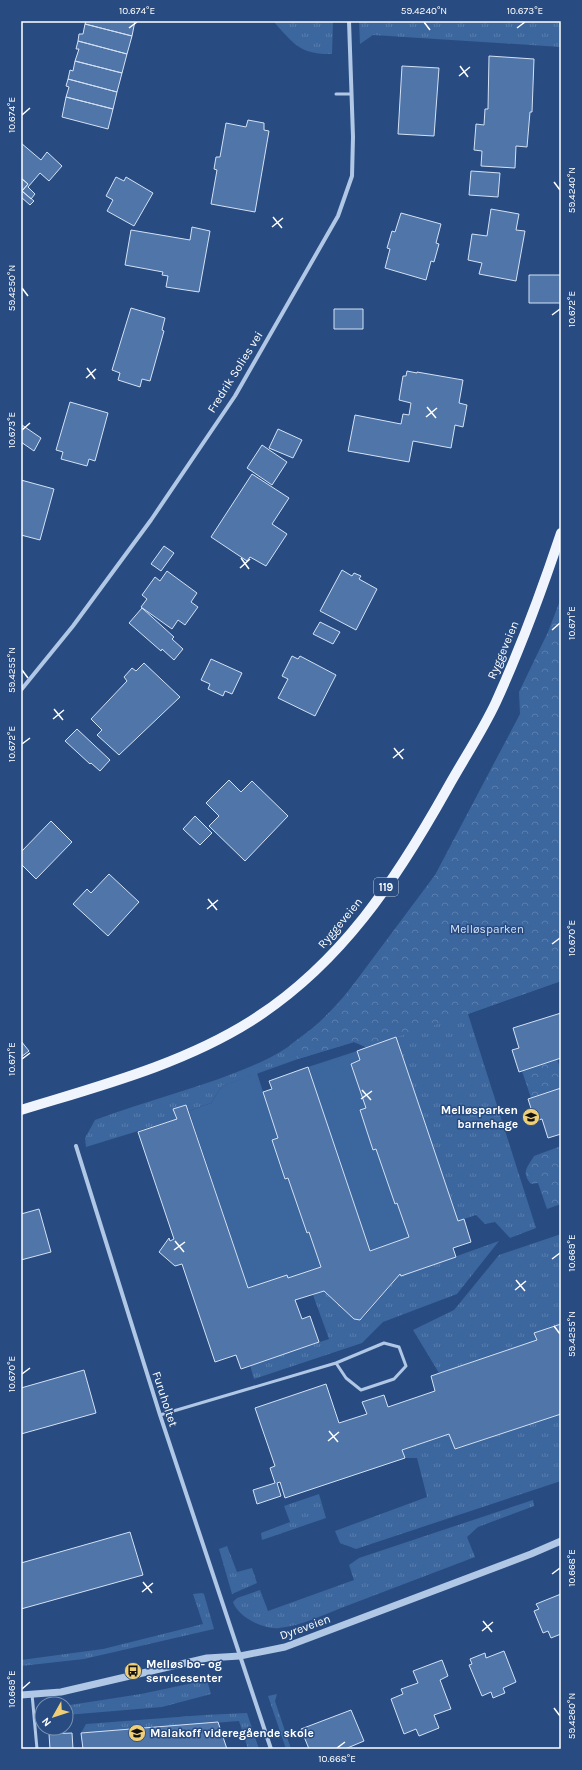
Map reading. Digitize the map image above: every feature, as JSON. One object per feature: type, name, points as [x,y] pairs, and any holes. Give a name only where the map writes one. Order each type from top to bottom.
[{"type":"main road","name":"Ryggeveien","points":[[21,1110],[177,1060],[220,1040],[284,998],[346,941],[384,891],[426,826],[495,703],[542,591],[561,533]]},
{"type":"street","name":"Fredrik Solies vei","points":[[21,690],[73,626],[147,526],[235,396],[338,216],[352,176],[353,137],[350,94],[349,21]]},
{"type":"street","name":"Furuholtet","points":[[76,1146],[160,1415],[271,1749]]},
{"type":"street","name":"Dyreveien","points":[[21,1695],[61,1692],[207,1658],[240,1656],[286,1647],[531,1554],[561,1541]]},
{"type":"lane","points":[[336,94],[350,94]]},
{"type":"lane","points":[[160,1415],[336,1363],[384,1343],[399,1347],[406,1366],[394,1379],[361,1390],[346,1378],[336,1363]]},
{"type":"lane","points":[[32,1694],[37,1749]]},
{"type":"green space","points":[[273,21],[333,21],[332,54],[321,54],[305,50],[286,36]]},
{"type":"green space","points":[[359,21],[561,21],[561,47],[373,35],[360,44]]},
{"type":"green space","name":"Melløsparken","points":[[561,598],[561,981],[468,1014],[366,1047],[354,1042],[298,1059],[290,1045],[322,1021],[338,1005],[435,875],[520,714],[519,692],[548,632]]},
{"type":"green space","points":[[357,980],[561,981],[468,1014],[536,1228],[510,1238],[495,1222],[485,1224],[476,1215],[458,1221],[396,1037],[366,1047],[354,1042],[298,1059],[222,1086],[211,1103],[189,1111],[186,1105],[174,1109],[177,1119],[86,1147],[85,1138],[95,1120],[241,1071],[289,1047],[326,1016]]},
{"type":"green space","points":[[357,1051],[360,1060],[351,1064],[366,1108],[360,1110],[373,1150],[376,1149],[395,1204],[397,1203],[409,1237],[370,1251],[308,1067]]},
{"type":"green space","points":[[557,1059],[561,1071],[561,1088],[531,1098],[522,1071]]},
{"type":"green space","points":[[257,1073],[278,1138],[272,1140],[285,1179],[288,1178],[307,1233],[309,1232],[321,1267],[288,1278],[248,1288],[189,1111],[211,1103],[222,1086]]},
{"type":"green space","points":[[561,1146],[561,1204],[547,1209],[538,1183],[531,1184],[526,1176],[526,1170],[534,1156]]},
{"type":"green space","points":[[561,1234],[561,1324],[535,1333],[537,1340],[439,1373],[413,1330],[454,1310],[499,1255]]},
{"type":"green space","points":[[499,1241],[457,1294],[383,1322],[362,1343],[254,1379],[250,1365],[329,1339],[313,1295],[324,1291],[354,1319],[359,1320],[363,1318],[400,1274],[401,1276]]},
{"type":"green space","points":[[561,1414],[561,1481],[356,1549],[340,1543],[335,1531],[427,1497],[417,1458],[405,1458],[402,1450],[449,1434],[456,1449]]},
{"type":"green space","points":[[319,1494],[326,1518],[262,1540],[261,1533],[290,1522],[284,1506]]},
{"type":"green space","points":[[533,1500],[534,1506],[478,1527],[467,1537],[475,1557],[297,1625],[273,1628],[259,1625],[240,1613],[233,1602],[237,1598],[260,1590],[268,1611],[354,1580],[349,1565],[359,1558]]},
{"type":"green space","points":[[227,1546],[237,1572],[252,1568],[257,1583],[232,1594],[219,1549]]},
{"type":"green space","points":[[193,1594],[204,1594],[214,1629],[84,1659],[21,1666],[21,1660],[103,1649],[203,1624]]},
{"type":"green space","points":[[207,1680],[211,1694],[162,1707],[74,1714],[74,1704],[141,1694]]},
{"type":"green space","points":[[277,1694],[275,1701],[291,1749],[286,1749],[268,1696]]},
{"type":"green space","points":[[247,1713],[259,1749],[248,1749],[239,1721],[81,1733],[86,1724]]},
{"type":"building","points":[[86,21],[135,21],[132,36],[85,24]]},
{"type":"building","points":[[85,24],[132,36],[127,54],[78,41],[79,34],[83,34]]},
{"type":"building","points":[[78,41],[127,54],[122,73],[75,61],[79,49],[76,49]]},
{"type":"building","points":[[489,56],[534,59],[532,112],[530,112],[527,147],[516,146],[515,168],[481,166],[482,151],[474,150],[476,124],[484,125],[485,109],[488,109]]},
{"type":"building","points":[[75,61],[122,73],[117,92],[68,79],[70,70],[73,71]]},
{"type":"building","points":[[402,66],[439,68],[434,136],[398,134]]},
{"type":"building","points":[[68,79],[117,92],[113,109],[66,97],[69,87],[66,86]]},
{"type":"building","points":[[66,97],[113,109],[108,129],[62,117]]},
{"type":"building","points":[[248,120],[264,123],[264,130],[269,131],[255,212],[211,204],[217,170],[214,169],[216,157],[220,157],[226,123],[246,127]]},
{"type":"building","points":[[21,143],[41,160],[47,152],[62,166],[49,181],[40,173],[28,187],[35,194],[31,199],[22,191],[28,184],[21,178]]},
{"type":"building","points":[[471,171],[500,173],[498,197],[469,195]]},
{"type":"building","points":[[116,177],[124,181],[126,177],[153,193],[134,226],[107,211],[113,200],[106,196]]},
{"type":"building","points":[[21,178],[28,184],[22,191],[34,201],[30,205],[21,197]]},
{"type":"building","points":[[491,209],[519,214],[516,230],[525,231],[516,281],[479,274],[482,263],[468,260],[472,234],[487,236]]},
{"type":"building","points":[[401,213],[441,224],[436,243],[439,244],[434,262],[431,261],[426,280],[385,268],[390,249],[387,248],[392,231],[395,232]]},
{"type":"building","points":[[192,227],[210,231],[199,292],[166,287],[168,276],[162,275],[163,272],[125,265],[131,230],[190,240]]},
{"type":"building","points":[[529,275],[561,275],[561,303],[529,303]]},
{"type":"building","points":[[131,308],[165,318],[162,330],[164,331],[150,381],[142,379],[140,387],[118,380],[120,373],[112,370]]},
{"type":"building","points":[[334,309],[363,309],[363,329],[334,329]]},
{"type":"building","points":[[407,371],[463,380],[459,403],[467,405],[463,427],[455,425],[451,448],[413,441],[409,462],[348,451],[355,415],[401,424],[403,414],[409,415],[411,403],[399,400],[403,376],[406,376]]},
{"type":"building","points":[[70,402],[108,413],[95,461],[89,459],[87,466],[61,459],[63,452],[56,450]]},
{"type":"building","points":[[22,425],[41,438],[34,451],[21,442]]},
{"type":"building","points":[[278,429],[302,440],[293,458],[269,448]]},
{"type":"building","points":[[262,445],[287,462],[272,485],[247,468]]},
{"type":"building","points":[[252,474],[289,498],[272,524],[287,534],[266,566],[250,557],[247,561],[211,537]]},
{"type":"building","points":[[21,480],[54,489],[40,540],[21,535]]},
{"type":"building","points":[[164,546],[174,553],[161,571],[151,564]]},
{"type":"building","points":[[342,570],[352,576],[354,573],[361,576],[359,579],[377,589],[356,630],[320,611]]},
{"type":"building","points":[[167,571],[197,593],[191,602],[198,607],[185,625],[178,620],[172,629],[141,607],[147,599],[142,595],[155,577],[160,581]]},
{"type":"building","points":[[142,608],[174,637],[172,639],[183,649],[174,660],[162,649],[161,651],[129,623]]},
{"type":"building","points":[[320,622],[340,632],[333,644],[313,634]]},
{"type":"building","points":[[292,656],[298,659],[300,656],[336,675],[315,716],[278,698],[288,679],[282,676]]},
{"type":"building","points":[[211,659],[242,673],[232,694],[225,691],[223,696],[208,689],[210,684],[201,680]]},
{"type":"building","points":[[144,663],[180,697],[119,755],[97,735],[102,730],[91,719],[127,681],[124,677],[132,668],[136,671]]},
{"type":"building","points":[[77,729],[110,760],[100,771],[65,741]]},
{"type":"building","points":[[229,780],[241,792],[252,781],[288,816],[245,861],[209,826],[219,816],[206,803]]},
{"type":"building","points":[[195,816],[212,833],[200,845],[183,829]]},
{"type":"building","points":[[51,821],[72,842],[36,879],[21,864],[21,852]]},
{"type":"building","points":[[109,874],[139,902],[108,936],[73,904],[87,889],[91,893]]},
{"type":"building","points":[[561,1013],[561,1058],[519,1072],[512,1050],[519,1048],[513,1028]]},
{"type":"building","points":[[396,1037],[458,1221],[464,1219],[471,1242],[453,1248],[456,1257],[401,1276],[400,1274],[360,1320],[354,1319],[324,1291],[295,1300],[302,1319],[310,1316],[319,1342],[241,1369],[236,1355],[215,1362],[182,1264],[175,1266],[159,1252],[169,1238],[170,1241],[174,1239],[138,1132],[177,1119],[173,1109],[186,1105],[248,1288],[287,1275],[288,1278],[321,1267],[309,1232],[307,1233],[288,1178],[285,1179],[272,1140],[278,1138],[263,1092],[272,1089],[269,1081],[308,1067],[370,1251],[409,1237],[397,1203],[395,1204],[376,1149],[373,1150],[360,1110],[366,1108],[351,1064],[360,1060],[357,1051]]},
{"type":"building","points":[[21,1041],[29,1051],[21,1057]]},
{"type":"building","points":[[561,1088],[561,1134],[548,1138],[542,1119],[535,1121],[528,1099]]},
{"type":"building","points":[[39,1209],[51,1252],[21,1260],[21,1214]]},
{"type":"building","points":[[561,1324],[561,1414],[455,1449],[449,1434],[402,1450],[405,1458],[285,1498],[280,1482],[277,1483],[281,1496],[257,1504],[253,1490],[275,1483],[270,1468],[275,1466],[255,1408],[326,1384],[339,1423],[367,1414],[362,1402],[384,1395],[388,1407],[435,1391],[431,1376],[537,1340],[534,1333]]},
{"type":"building","points":[[84,1370],[96,1413],[21,1434],[21,1388]]},
{"type":"building","points":[[130,1532],[143,1575],[21,1609],[21,1563]]},
{"type":"building","points":[[561,1594],[561,1634],[551,1638],[548,1631],[543,1633],[534,1611],[539,1609],[536,1604]]},
{"type":"building","points":[[504,1651],[516,1682],[503,1688],[505,1693],[493,1698],[491,1692],[482,1696],[469,1665],[472,1664],[470,1659],[485,1653],[486,1658]]},
{"type":"building","points":[[442,1660],[448,1676],[440,1680],[451,1709],[434,1715],[439,1728],[419,1736],[416,1729],[404,1734],[391,1699],[403,1694],[401,1689],[418,1683],[413,1671]]},
{"type":"building","points":[[351,1710],[364,1741],[345,1749],[309,1749],[301,1729]]},
{"type":"building","points":[[218,1722],[227,1749],[83,1749],[81,1733]]},
{"type":"building","points":[[49,1736],[72,1736],[73,1749],[50,1749]]},
{"type":"place","name":"Melløsparken barnehage","points":[[531,1117]]},
{"type":"place","name":"Melløs bo- og servicesenter","points":[[133,1671]]},
{"type":"place","name":"Malakoff videregående skole","points":[[137,1733]]}]
